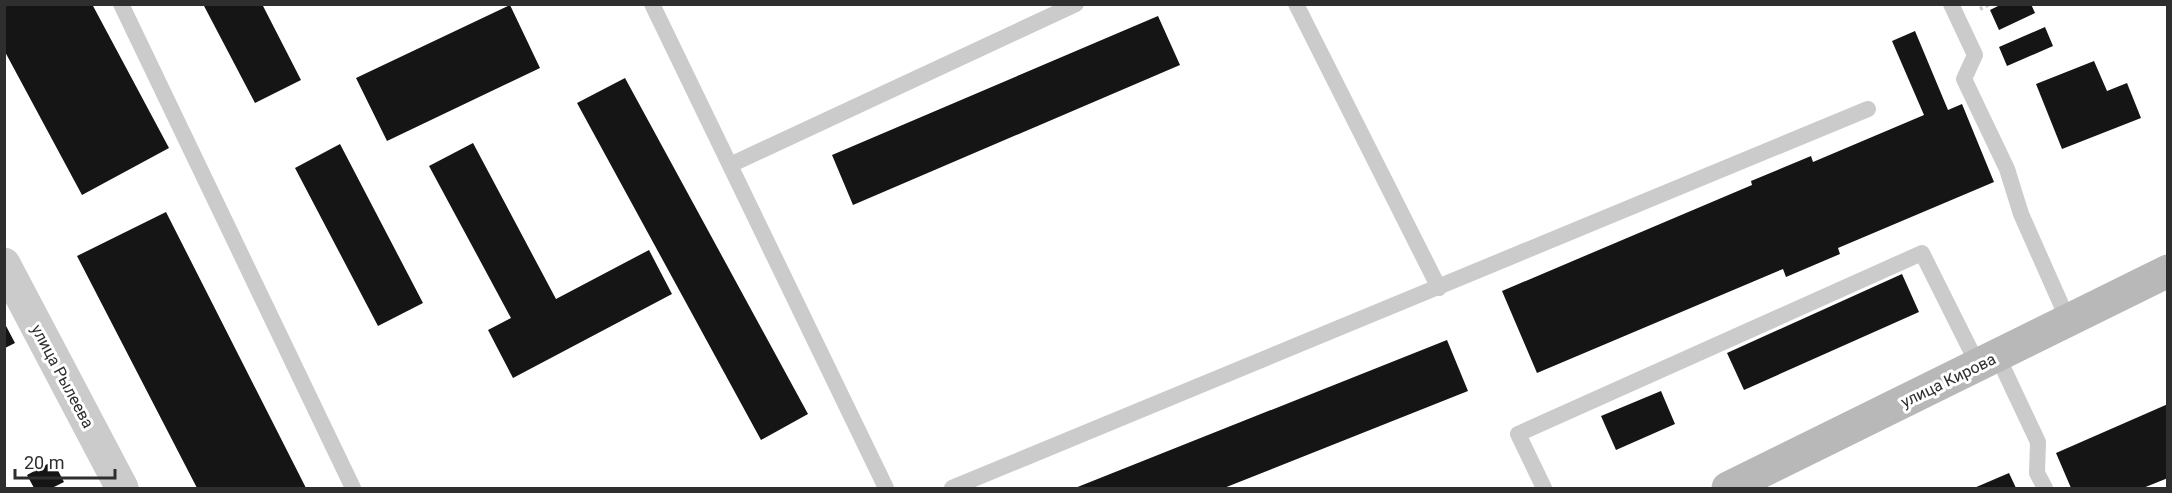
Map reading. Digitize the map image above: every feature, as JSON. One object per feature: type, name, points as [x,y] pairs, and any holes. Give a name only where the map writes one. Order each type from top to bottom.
[{"type":"main road","name":"улица Кирова","points":[[1728,489],[2168,271]]},
{"type":"street","name":"улица Рылеева","points":[[4,264],[122,489]]},
{"type":"lane","points":[[121,4],[353,489]]},
{"type":"lane","points":[[652,4],[886,489]]},
{"type":"lane","points":[[730,165],[1076,4]]},
{"type":"lane","points":[[1296,4],[1438,288]]},
{"type":"lane","points":[[1951,4],[1975,55],[1964,79],[2007,170],[2021,214],[2068,320]]},
{"type":"lane","points":[[952,489],[1868,109]]},
{"type":"lane","points":[[1544,489],[1518,434],[1922,253],[2038,442],[2037,473],[2045,489]]},
{"type":"building","points":[[4,4],[92,4],[169,148],[82,195],[4,50]]},
{"type":"building","points":[[203,4],[262,4],[301,80],[255,103]]},
{"type":"building","points":[[2002,4],[2031,4],[2035,13],[1999,30],[1990,10]]},
{"type":"building","points":[[510,5],[540,68],[387,141],[356,78]]},
{"type":"building","points":[[1158,16],[1180,65],[853,205],[832,155]]},
{"type":"building","points":[[2045,27],[2053,46],[2007,66],[1999,47]]},
{"type":"building","points":[[1915,31],[1948,110],[1962,104],[1994,182],[1838,248],[1840,254],[1786,277],[1783,269],[1537,373],[1502,291],[1752,185],[1751,181],[1811,156],[1813,162],[1924,115],[1892,41]]},
{"type":"building","points":[[2094,61],[2107,91],[2127,83],[2141,118],[2062,149],[2036,84]]},
{"type":"building","points":[[625,78],[808,414],[761,440],[577,103]]},
{"type":"building","points":[[473,143],[556,299],[649,250],[672,294],[513,378],[488,330],[511,318],[429,166]]},
{"type":"building","points":[[340,144],[423,303],[378,326],[295,168]]},
{"type":"building","points":[[166,212],[306,488],[197,488],[77,256]]},
{"type":"building","points":[[1902,274],[1919,312],[1744,390],[1727,353]]},
{"type":"building","points":[[5,324],[15,343],[5,348]]},
{"type":"building","points":[[1447,340],[1468,391],[1224,488],[1075,488]]},
{"type":"building","points":[[1661,391],[1675,424],[1616,450],[1601,416]]},
{"type":"building","points":[[2168,404],[2168,478],[2143,488],[2071,488],[2056,453]]},
{"type":"building","points":[[53,461],[64,482],[52,488],[34,488],[27,475]]},
{"type":"building","points":[[2009,473],[2016,488],[1974,488]]}]
